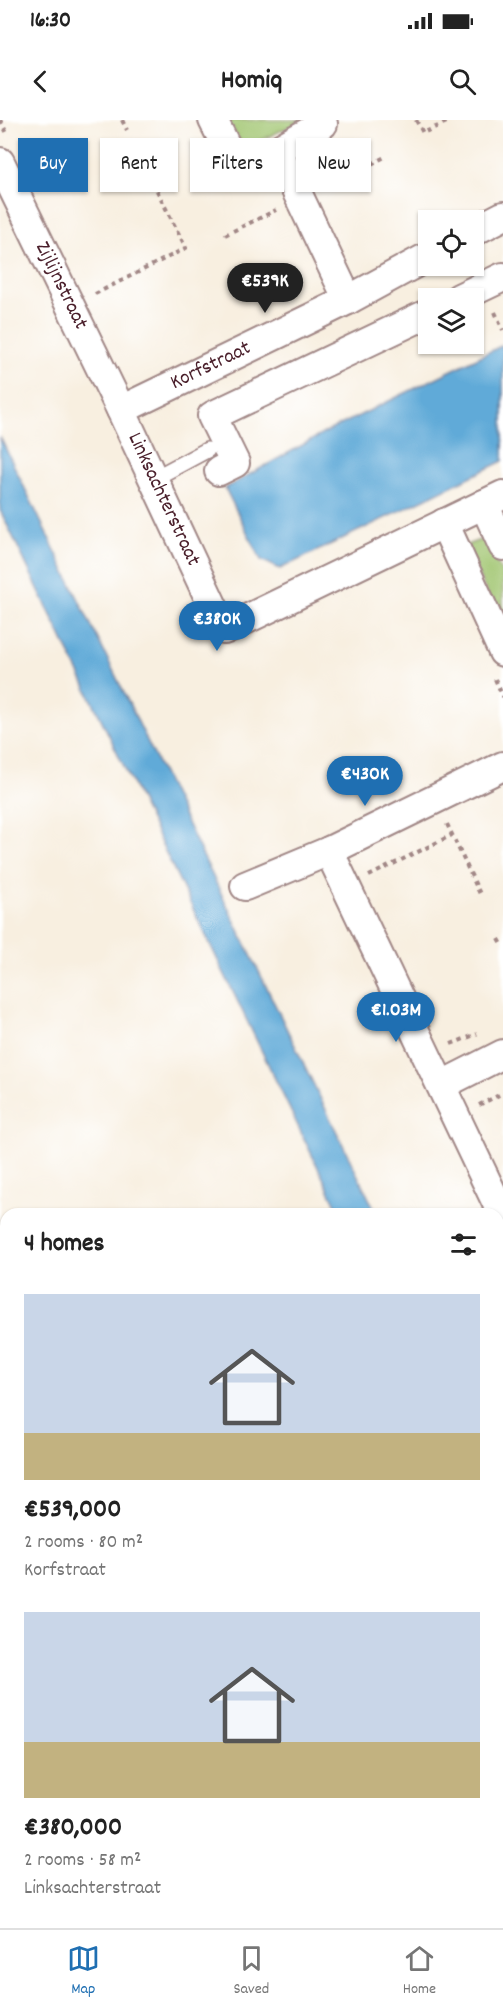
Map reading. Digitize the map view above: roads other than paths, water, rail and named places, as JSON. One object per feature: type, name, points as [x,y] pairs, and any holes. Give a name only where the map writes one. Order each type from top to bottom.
[{"type":"street","points":[[213,120],[222,138]]},
{"type":"street","points":[[284,146],[323,124],[322,120]]},
{"type":"street","name":"Zijlijnstraat","points":[[0,162],[121,410]]},
{"type":"street","points":[[284,165],[348,300]]},
{"type":"street","points":[[484,226],[503,216]]},
{"type":"street","name":"Korfstraat","points":[[121,410],[348,300],[418,262]]},
{"type":"street","points":[[480,288],[503,277]]},
{"type":"street","points":[[213,460],[235,464],[212,416],[418,318]]},
{"type":"street","name":"Linksachterstraat","points":[[121,410],[224,630],[444,523]]},
{"type":"street","points":[[503,546],[494,499],[444,523],[503,652]]},
{"type":"street","points":[[245,886],[329,851],[503,766]]},
{"type":"street","points":[[329,851],[499,1208]]},
{"type":"street","points":[[442,1085],[503,1054]]},
{"type":"lane","points":[[153,479],[213,460]]},
{"type":"water","points":[[503,345],[503,461],[280,569],[261,560],[225,488],[326,432]]},
{"type":"water","points":[[0,437],[374,1208],[338,1208],[0,510]]}]
